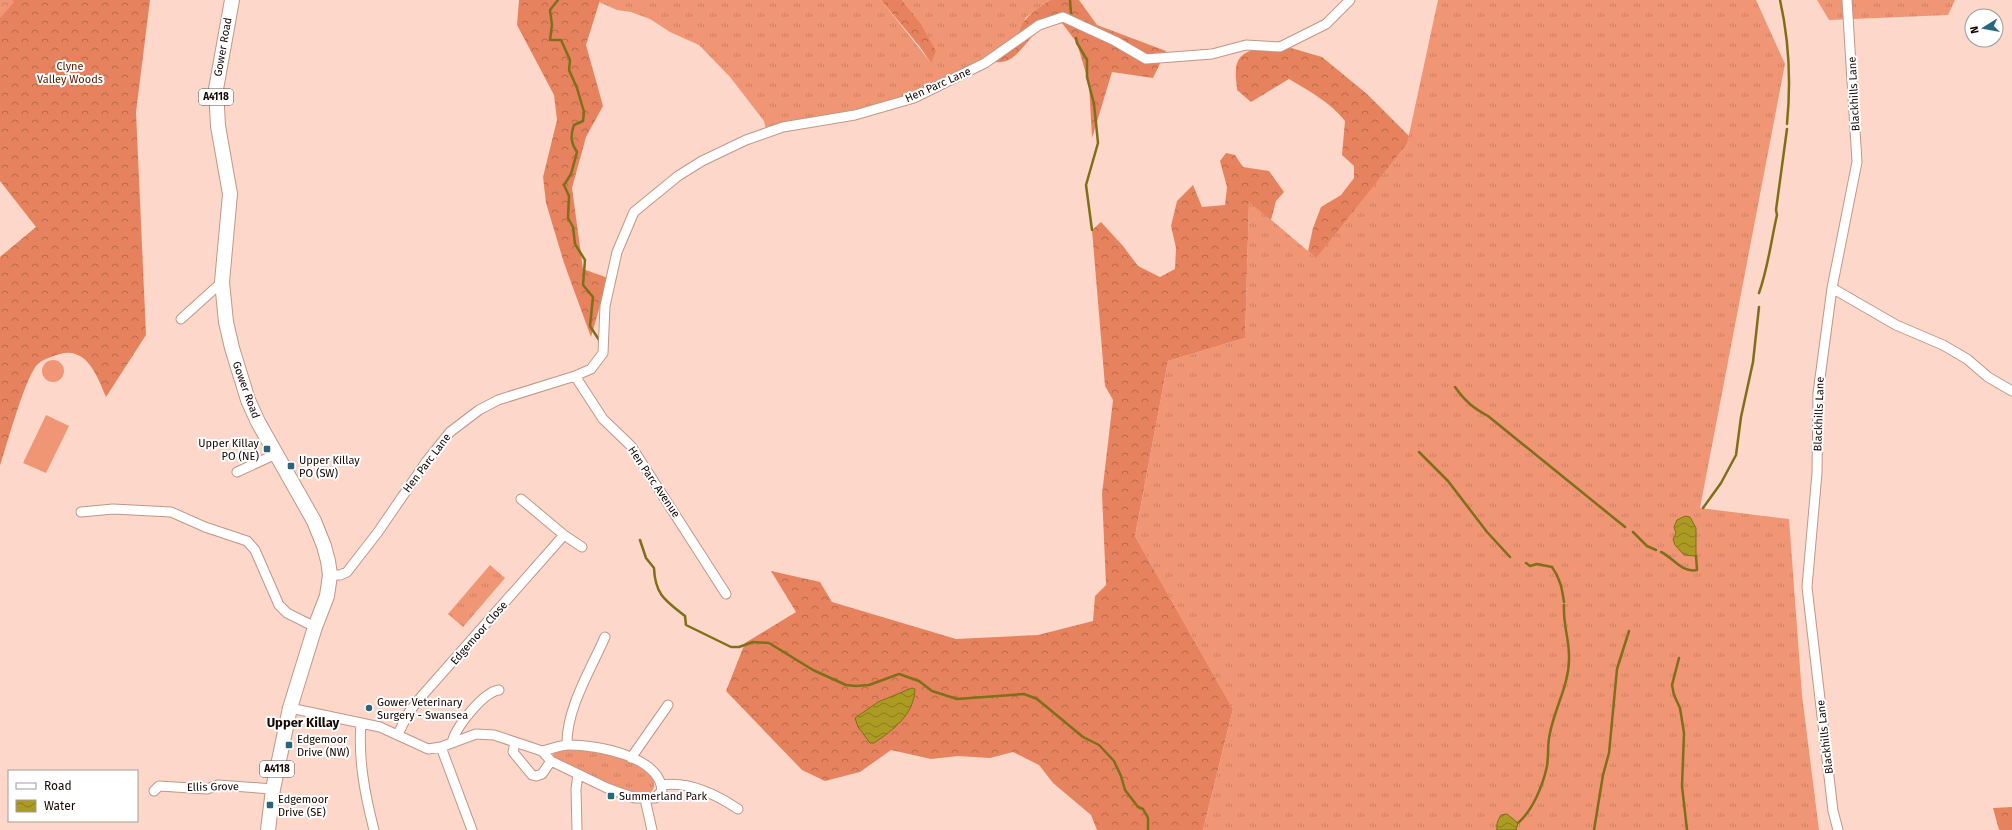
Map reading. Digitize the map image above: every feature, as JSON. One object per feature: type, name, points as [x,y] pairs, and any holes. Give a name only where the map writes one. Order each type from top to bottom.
[{"type":"main road","name":"Gower Road","points":[[232,0],[216,89],[218,126],[230,194],[222,282],[226,322],[241,379],[258,422],[314,521],[326,553],[330,575],[327,596],[315,626],[290,708],[273,789],[268,830]]},
{"type":"street","name":"Hen Parc Lane","points":[[330,575],[340,575],[347,572],[378,532],[426,462],[450,432],[478,410],[498,400],[575,376],[591,368],[603,353],[604,306],[618,252],[634,212],[678,176],[708,158],[746,140],[783,127],[855,115],[914,98],[985,63],[1039,25],[1063,17],[1115,41],[1146,59],[1212,54],[1246,45],[1280,47],[1326,24],[1350,0]]},
{"type":"street","name":"Blackhills Lane","points":[[1838,830],[1833,810],[1807,587],[1817,473],[1818,393],[1832,288],[1858,162],[1847,0]]},
{"type":"street","points":[[181,319],[222,282]]},
{"type":"street","points":[[1832,288],[1896,325],[1967,358],[1988,377],[2012,391]]},
{"type":"street","name":"Hen Parc Avenue","points":[[575,376],[603,419],[631,446],[726,594]]},
{"type":"street","points":[[237,472],[276,454]]},
{"type":"street","points":[[521,499],[564,535],[582,547]]},
{"type":"street","points":[[81,512],[113,509],[171,512],[205,528],[247,542],[255,550],[279,605],[287,613],[315,626]]},
{"type":"street","name":"Edgemoor Close","points":[[398,734],[409,712],[421,697],[564,535]]},
{"type":"street","points":[[567,745],[571,713],[605,637]]},
{"type":"street","points":[[452,743],[454,735],[474,709],[492,691],[498,690]]},
{"type":"street","points":[[631,758],[668,705]]},
{"type":"street","points":[[290,708],[361,723],[398,734],[422,748],[440,747],[476,734],[494,735],[542,751],[551,761],[635,798],[655,798],[660,795],[662,791],[662,784],[650,767],[615,751],[567,745],[542,751]]},
{"type":"street","points":[[361,723],[359,743],[374,830]]},
{"type":"street","points":[[515,742],[513,752],[532,775],[536,776],[542,774],[551,761]]},
{"type":"street","points":[[440,747],[472,830]]},
{"type":"street","points":[[577,830],[576,789],[578,774]]},
{"type":"street","points":[[662,784],[678,784],[703,791],[723,799],[738,809]]},
{"type":"street","name":"Ellis Grove","points":[[154,791],[159,786],[207,793],[218,785],[273,789]]},
{"type":"street","points":[[645,799],[652,830]]},
{"type":"green space","name":"Clyne Valley Woods","points":[[0,0],[150,0],[136,112],[146,335],[106,397],[90,365],[77,355],[69,353],[60,354],[40,362],[33,371],[22,396],[0,466],[0,257],[36,227],[0,181]]},
{"type":"green space","points":[[0,0],[12,0],[14,2],[0,18]]},
{"type":"green space","points":[[519,0],[600,0],[586,45],[603,106],[586,137],[572,188],[583,269],[608,278],[591,337],[564,263],[546,203],[543,177],[557,120],[554,95],[517,25]]},
{"type":"green space","points":[[600,0],[881,0],[931,63],[919,21],[902,0],[1050,0],[1026,17],[1018,37],[971,67],[929,87],[900,99],[766,129],[764,121],[730,77],[699,45],[670,32],[650,19],[631,12],[617,10],[599,2]]},
{"type":"green space","points":[[881,0],[902,0],[919,21],[936,51],[931,63],[920,47]]},
{"type":"green space","points":[[1050,0],[1079,0],[1097,25],[1166,51],[1153,78],[1112,72],[1092,138],[1089,84],[1077,43],[1062,23],[1041,29],[1035,33],[1015,56],[1003,62],[995,62],[1018,44],[1020,28],[1027,18]]},
{"type":"green space","points":[[1438,0],[1756,0],[1785,64],[1700,508],[1789,519],[1802,695],[1819,830],[1203,830],[1233,709],[1135,536],[1168,361],[1245,338],[1249,201],[1315,257],[1407,144]]},
{"type":"green space","points":[[1817,0],[1955,0],[1948,15],[1829,20]]},
{"type":"green space","points":[[1291,48],[1322,57],[1367,94],[1409,136],[1407,144],[1316,258],[1308,251],[1313,228],[1321,207],[1341,195],[1354,178],[1354,166],[1342,155],[1345,121],[1333,108],[1289,79],[1251,102],[1237,90],[1236,71],[1238,62],[1242,56],[1256,49]]},
{"type":"green space","points":[[1226,153],[1235,155],[1243,167],[1269,171],[1284,192],[1276,201],[1271,220],[1249,202],[1245,338],[1168,361],[1135,536],[1233,709],[1203,830],[1097,830],[1091,815],[1053,783],[1039,765],[1013,752],[990,758],[958,756],[931,759],[891,750],[860,772],[825,781],[802,770],[726,691],[745,643],[796,612],[771,571],[820,582],[832,602],[956,639],[1038,635],[1093,621],[1095,596],[1106,585],[1102,494],[1113,400],[1105,386],[1092,230],[1101,222],[1123,246],[1138,266],[1160,277],[1175,269],[1176,248],[1171,226],[1177,201],[1193,185],[1202,207],[1225,205],[1227,187],[1220,161]]},
{"type":"green space","points":[[53,360],[61,363],[64,371],[61,379],[53,382],[45,379],[42,371],[45,363]]},
{"type":"green space","points":[[46,415],[69,426],[46,473],[23,463]]},
{"type":"green space","points":[[490,565],[505,578],[463,627],[448,614]]},
{"type":"green space","points":[[569,748],[610,755],[630,762],[648,773],[653,778],[654,788],[646,795],[634,794],[554,758],[553,752]]},
{"type":"green space","points":[[2012,807],[2012,830],[1999,830],[1993,808]]},
{"type":"water","points":[[1685,516],[1690,517],[1696,528],[1696,556],[1684,555],[1675,545],[1673,539],[1676,533],[1674,527],[1677,520]]},
{"type":"water","points":[[912,688],[915,689],[914,698],[907,714],[888,733],[874,743],[870,743],[858,727],[855,718],[878,702]]},
{"type":"water","points":[[1507,814],[1518,823],[1516,830],[1497,830],[1501,815]]},
{"type":"waterway","points":[[558,0],[550,10],[552,25],[550,40],[561,40],[570,60],[569,70],[577,88],[584,112],[583,121],[574,125],[572,139],[573,146],[577,152],[571,174],[564,185],[569,196],[568,218],[573,227],[575,244],[585,260],[583,285],[593,297],[590,326],[601,343]]},
{"type":"waterway","points":[[1070,0],[1071,13]]},
{"type":"waterway","points":[[1780,0],[1788,62],[1789,93],[1787,124]]},
{"type":"waterway","points":[[1076,38],[1077,43],[1087,60],[1087,77],[1094,104],[1098,143],[1086,185],[1092,230]]},
{"type":"waterway","points":[[1759,293],[1767,264],[1777,215],[1776,210],[1787,129]]},
{"type":"waterway","points":[[1703,508],[1721,483],[1736,455],[1741,417],[1753,362],[1759,307]]},
{"type":"waterway","points":[[1455,387],[1470,404],[1488,416],[1625,527]]},
{"type":"waterway","points":[[1419,452],[1448,481],[1487,532],[1510,557]]},
{"type":"waterway","points":[[1633,532],[1647,546],[1656,550]]},
{"type":"waterway","points":[[640,540],[646,558],[654,568],[659,591],[672,606],[685,616],[686,625],[731,647],[739,647],[753,642],[769,643],[813,670],[846,685],[869,685],[899,674],[919,681],[932,691],[957,699],[1024,694],[1037,699],[1083,737],[1099,745],[1114,761],[1121,776],[1125,790],[1138,807],[1143,809],[1148,818],[1148,830]]},
{"type":"waterway","points":[[1661,552],[1682,567],[1691,570],[1697,570],[1696,556]]},
{"type":"waterway","points":[[1526,563],[1530,566],[1537,564],[1552,567],[1560,583],[1564,602]]},
{"type":"waterway","points":[[1518,823],[1533,804],[1543,781],[1547,766],[1552,723],[1567,676],[1569,666],[1569,649],[1564,619],[1564,605]]},
{"type":"waterway","points":[[1594,830],[1603,775],[1609,753],[1617,669],[1629,631]]},
{"type":"waterway","points":[[1679,658],[1672,685],[1674,695],[1680,708],[1684,733],[1682,786],[1687,830]]},
{"type":"place","name":"Upper Killay PO (NE)","points":[[267,449]]},
{"type":"place","name":"Upper Killay PO (SW)","points":[[291,466]]},
{"type":"place","name":"Gower Veterinary Surgery - Swansea","points":[[369,708]]},
{"type":"place","name":"Edgemoor Drive (NW)","points":[[289,745]]},
{"type":"place","name":"Summerland Park","points":[[611,796]]},
{"type":"place","name":"Edgemoor Drive (SE)","points":[[270,805]]},
{"type":"district","name":"Upper Killay","points":[[303,722]]}]
